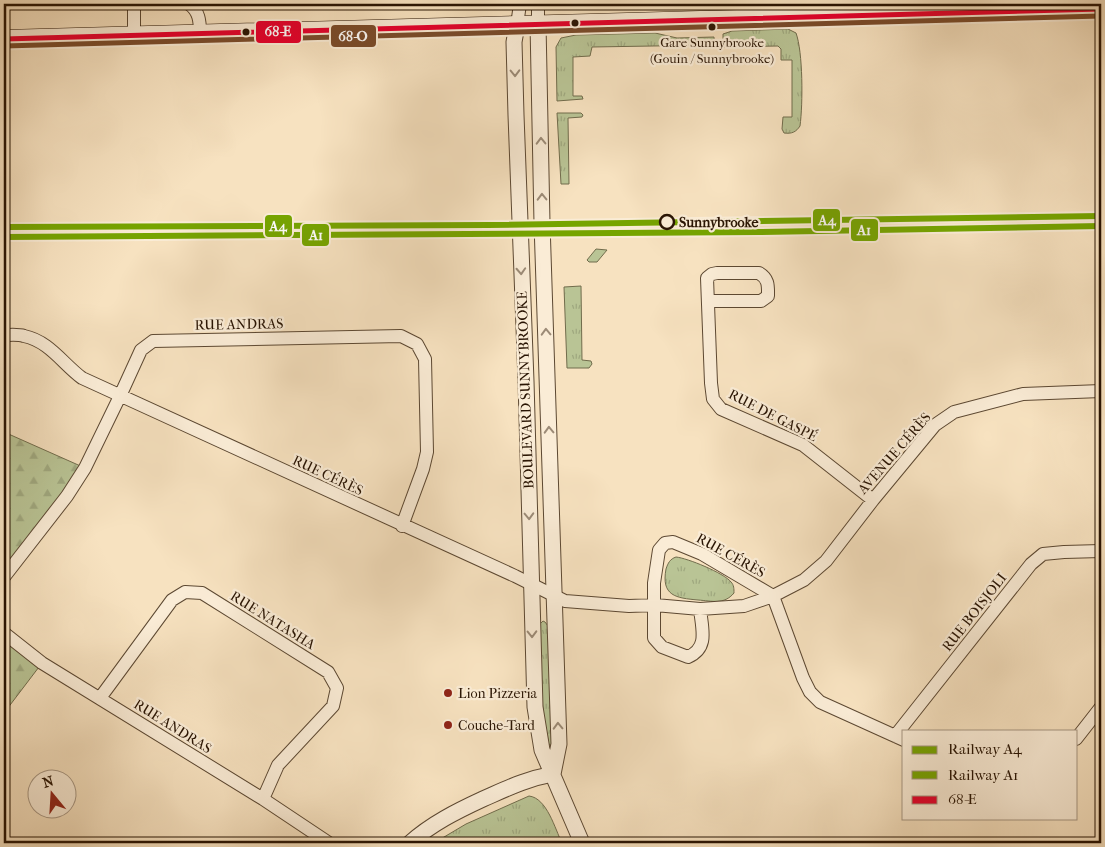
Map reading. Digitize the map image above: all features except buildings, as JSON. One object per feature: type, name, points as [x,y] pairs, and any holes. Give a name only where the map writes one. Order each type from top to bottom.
[{"type":"main road","points":[[4,38],[1101,9]]},
{"type":"street","points":[[134,4],[134,35]]},
{"type":"street","points":[[189,4],[196,10],[199,17],[200,33]]},
{"type":"street","name":"BOULEVARD SUNNYBROOKE","points":[[520,4],[514,42],[536,720],[542,750],[582,843]]},
{"type":"street","name":"BOULEVARD SUNNYBROOKE","points":[[538,4],[559,744],[553,774]]},
{"type":"street","name":"RUE DE GASPÉ","points":[[708,301],[762,301],[768,296],[768,282],[765,276],[760,273],[712,274],[708,278],[708,301],[713,399],[721,409],[803,445],[873,500]]},
{"type":"street","name":"RUE CÉRÈS","points":[[4,335],[23,335],[40,341],[51,349],[68,368],[82,378],[402,526],[515,576],[554,597],[569,602],[629,606],[655,605],[700,609],[744,606],[773,596]]},
{"type":"street","name":"RUE ANDRAS","points":[[4,577],[67,496],[85,468],[141,350],[153,341],[401,336],[417,344],[426,359],[428,452],[402,526]]},
{"type":"street","name":"AVENUE CÉRÈS","points":[[773,596],[804,580],[826,561],[935,425],[954,412],[1023,394],[1101,391]]},
{"type":"street","name":"RUE CÉRÈS","points":[[700,609],[703,641],[697,653],[688,657],[662,647],[654,638],[654,584],[659,550],[665,543],[673,542],[702,554],[773,596]]},
{"type":"street","name":"RUE BOISJOLI","points":[[906,730],[1031,564],[1044,554],[1101,551]]},
{"type":"street","name":"RUE NATASHA","points":[[100,698],[172,600],[185,592],[202,593],[328,672],[337,688],[332,706],[278,765],[263,799]]},
{"type":"street","points":[[773,596],[810,692],[820,702],[900,738]]},
{"type":"street","name":"RUE ANDRAS","points":[[4,633],[42,663],[263,799],[329,843]]},
{"type":"street","points":[[1078,736],[1101,707]]},
{"type":"street","points":[[410,843],[437,822],[460,810],[527,779],[553,774]]},
{"type":"green space","points":[[553,4],[588,4],[588,6],[563,7]]},
{"type":"green space","points":[[788,29],[796,33],[800,52],[802,105],[800,126],[794,132],[784,133],[782,129],[783,117],[792,117],[792,60],[781,60],[781,49],[778,46],[723,47],[723,34],[732,31]]},
{"type":"green space","points":[[655,33],[677,38],[714,37],[714,45],[592,47],[590,56],[573,57],[573,96],[582,96],[583,99],[557,101],[556,47],[561,38],[576,35]]},
{"type":"green space","points":[[557,113],[581,113],[583,115],[582,117],[568,118],[569,184],[561,184]]},
{"type":"green space","points":[[596,249],[607,250],[597,262],[589,262],[587,260]]},
{"type":"green space","points":[[581,286],[582,360],[591,361],[592,364],[589,368],[567,368],[564,287]]},
{"type":"green space","points":[[4,432],[85,468],[4,577]]},
{"type":"green space","points":[[676,557],[721,574],[732,583],[734,593],[722,601],[683,598],[672,594],[668,590],[665,578],[666,569],[672,559]]},
{"type":"green space","points":[[543,621],[548,626],[552,745],[549,745],[542,708],[540,624]]},
{"type":"green space","points":[[4,633],[42,663],[4,713]]},
{"type":"green space","points":[[529,796],[541,802],[546,808],[562,843],[434,843],[466,824]]},
{"type":"rail line","name":"A4","points":[[4,227],[488,225],[1101,216]]},
{"type":"rail line","name":"A1","points":[[4,237],[758,232],[1101,226]]},
{"type":"transit line","name":"68-E","points":[[4,39],[1101,9]]},
{"type":"transit line","name":"68-O","points":[[4,46],[1101,16]]},
{"type":"place","name":"Gare Sunnybrooke (Gouin / Sunnybrooke)","points":[[712,27]]},
{"type":"place","name":"Sunnybrooke","points":[[667,222]]},
{"type":"place","name":"Lion Pizzeria","points":[[448,693]]},
{"type":"place","name":"Couche-Tard","points":[[448,725]]}]
